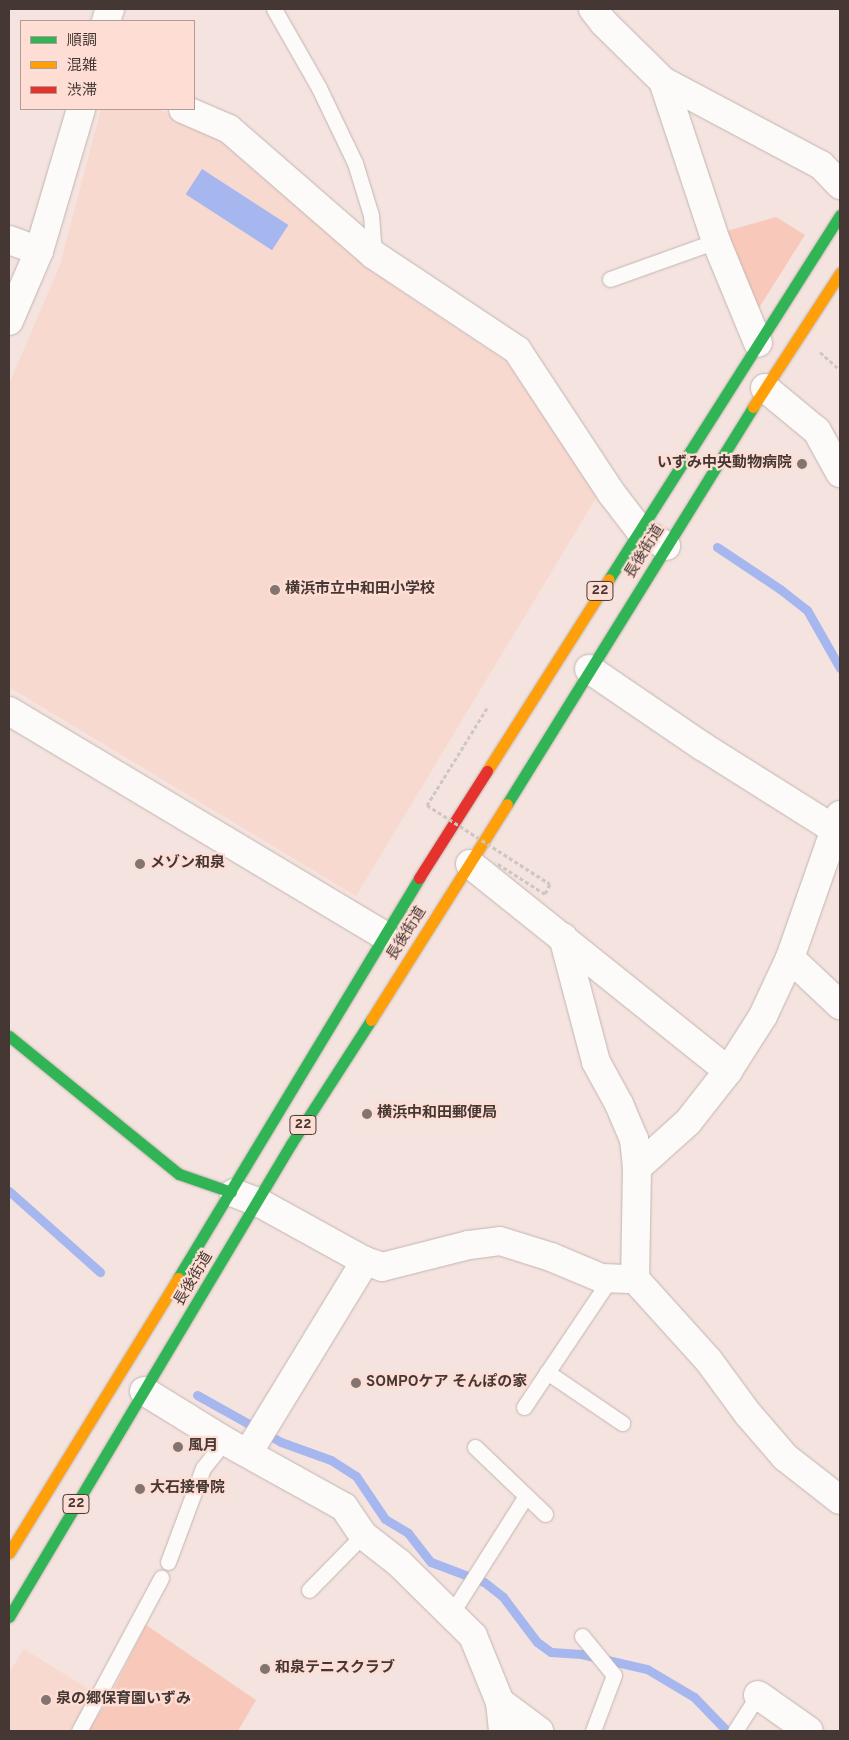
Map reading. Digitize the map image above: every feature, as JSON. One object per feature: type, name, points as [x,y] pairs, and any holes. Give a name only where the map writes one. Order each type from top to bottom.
[{"type":"main road","name":"長後街道","points":[[9,1553],[231,1192],[383,935],[840,215]]},
{"type":"main road","name":"長後街道","points":[[9,1617],[291,1144],[482,863],[589,670],[765,388],[840,273]]},
{"type":"main road","points":[[9,1036],[179,1174],[231,1192]]},
{"type":"street","points":[[593,9],[604,24],[663,81],[821,165],[840,185]]},
{"type":"street","points":[[663,81],[716,241],[758,343]]},
{"type":"street","points":[[9,321],[39,250],[81,110]]},
{"type":"street","points":[[185,110],[229,129],[374,256],[517,350],[612,494],[639,529],[666,546]]},
{"type":"street","points":[[9,240],[39,250]]},
{"type":"street","points":[[765,388],[818,430],[840,473]]},
{"type":"street","points":[[589,670],[702,746],[838,826],[790,958],[763,1016],[728,1071],[688,1122],[637,1168]]},
{"type":"street","points":[[9,711],[383,935]]},
{"type":"street","points":[[482,863],[563,937],[728,1071]]},
{"type":"street","points":[[563,937],[596,1062],[619,1104],[634,1139],[637,1168],[622,1279]]},
{"type":"street","points":[[790,958],[840,1005]]},
{"type":"street","points":[[231,1192],[258,1202],[365,1260],[382,1267],[469,1244],[500,1241],[551,1257],[601,1278],[622,1279],[709,1361],[748,1414],[785,1457],[840,1500]]},
{"type":"street","points":[[242,1446],[271,1415],[365,1260]]},
{"type":"street","points":[[144,1391],[242,1446],[344,1507],[362,1535],[399,1563],[473,1636],[500,1702],[503,1731]]},
{"type":"street","points":[[758,1696],[809,1731]]},
{"type":"street","points":[[500,1702],[538,1731]]},
{"type":"lane","points":[[274,9],[320,88],[355,164],[371,215],[374,256]]},
{"type":"lane","points":[[610,279],[716,241]]},
{"type":"lane","points":[[524,1407],[547,1372],[622,1279]]},
{"type":"lane","points":[[547,1372],[622,1423]]},
{"type":"lane","points":[[168,1562],[203,1468],[242,1446]]},
{"type":"lane","points":[[475,1448],[545,1514]]},
{"type":"lane","points":[[451,1614],[526,1496]]},
{"type":"lane","points":[[309,1590],[362,1535]]},
{"type":"lane","points":[[79,1731],[161,1578]]},
{"type":"lane","points":[[582,1636],[614,1675],[593,1731]]},
{"type":"lane","points":[[737,1728],[758,1696]]},
{"type":"path","points":[[482,863],[545,894],[550,884],[427,805],[487,708]]},
{"type":"shaded area","name":"横浜市立中和田小学校","points":[[101,110],[159,110],[220,136],[396,288],[507,362],[599,493],[356,896],[9,687],[9,384],[60,265]]},
{"type":"shaded area","points":[[776,217],[805,235],[755,314],[723,232]]},
{"type":"shaded area","points":[[146,1625],[256,1700],[238,1731],[88,1731],[108,1700]]},
{"type":"shaded area","name":"泉の郷保育園いずみ","points":[[24,1649],[93,1692],[70,1731],[9,1731],[9,1673]]},
{"type":"water","points":[[202,169],[288,225],[272,250],[186,194]]},
{"type":"waterway","points":[[717,547],[780,589],[807,610],[840,668]]},
{"type":"waterway","points":[[9,1191],[100,1272]]},
{"type":"waterway","points":[[197,1395],[281,1442],[331,1460],[356,1476],[385,1519],[408,1533],[431,1562],[484,1582],[503,1597],[537,1642],[551,1652],[581,1654],[647,1669],[694,1697],[727,1731]]},
{"type":"traffic: fast","points":[[609,579],[840,215]]},
{"type":"traffic: fast","points":[[507,804],[753,407]]},
{"type":"traffic: fast","points":[[178,1278],[419,878]]},
{"type":"traffic: fast","points":[[9,1617],[291,1144],[371,1020]]},
{"type":"traffic: fast","points":[[9,1036],[179,1174],[231,1192]]},
{"type":"traffic: slow","points":[[753,407],[840,273]]},
{"type":"traffic: slow","points":[[487,771],[609,579]]},
{"type":"traffic: slow","points":[[371,1020],[507,804]]},
{"type":"traffic: slow","points":[[9,1553],[178,1278]]},
{"type":"traffic: jam","points":[[419,878],[487,771]]},
{"type":"place","name":"いずみ中央動物病院","points":[[802,464]]},
{"type":"place","name":"横浜市立中和田小学校","points":[[275,590]]},
{"type":"place","name":"メゾン和泉","points":[[140,864]]},
{"type":"place","name":"横浜中和田郵便局","points":[[367,1114]]},
{"type":"place","name":"SOMPOケア そんぽの家","points":[[356,1383]]},
{"type":"place","name":"風月","points":[[178,1447]]},
{"type":"place","name":"大石接骨院","points":[[140,1489]]},
{"type":"place","name":"和泉テニスクラブ","points":[[265,1669]]},
{"type":"place","name":"泉の郷保育園いずみ","points":[[46,1700]]}]
